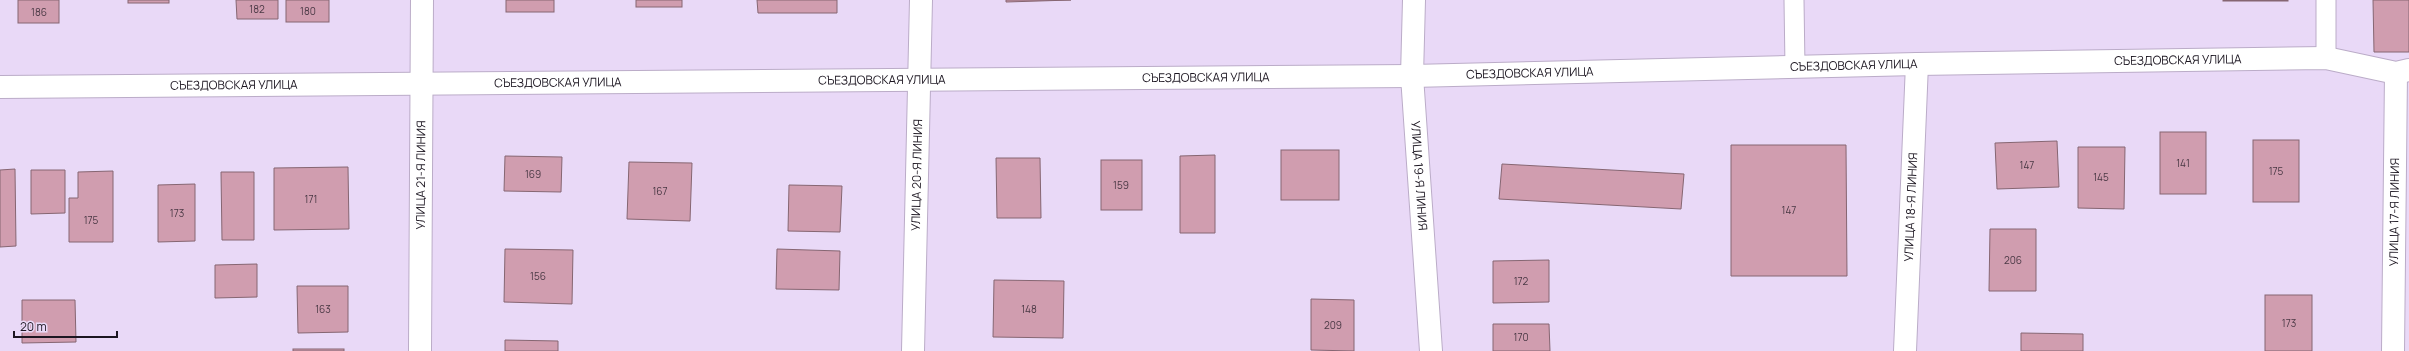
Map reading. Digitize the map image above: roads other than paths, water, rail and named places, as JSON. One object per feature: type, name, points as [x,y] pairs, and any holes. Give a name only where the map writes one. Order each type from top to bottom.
[{"type":"street","name":"УЛИЦА 21-Я ЛИНИЯ","points":[[420,351],[423,83],[422,0]]},
{"type":"street","name":"УЛИЦА 20-Я ЛИНИЯ","points":[[913,351],[921,0]]},
{"type":"street","name":"УЛИЦА 19-Я ЛИНИЯ","points":[[1414,0],[1412,76],[1431,351]]},
{"type":"street","name":"СЪЕЗДОВСКАЯ УЛИЦА","points":[[0,87],[1412,76],[1917,64],[2326,58],[2402,71]]},
{"type":"street","name":"УЛИЦА 18-Я ЛИНИЯ","points":[[1905,351],[1917,64]]},
{"type":"street","name":"УЛИЦА 17-Я ЛИНИЯ","points":[[2393,351],[2402,71]]},
{"type":"lane","points":[[1794,0],[1795,67]]},
{"type":"lane","points":[[2326,0],[2326,58]]}]
